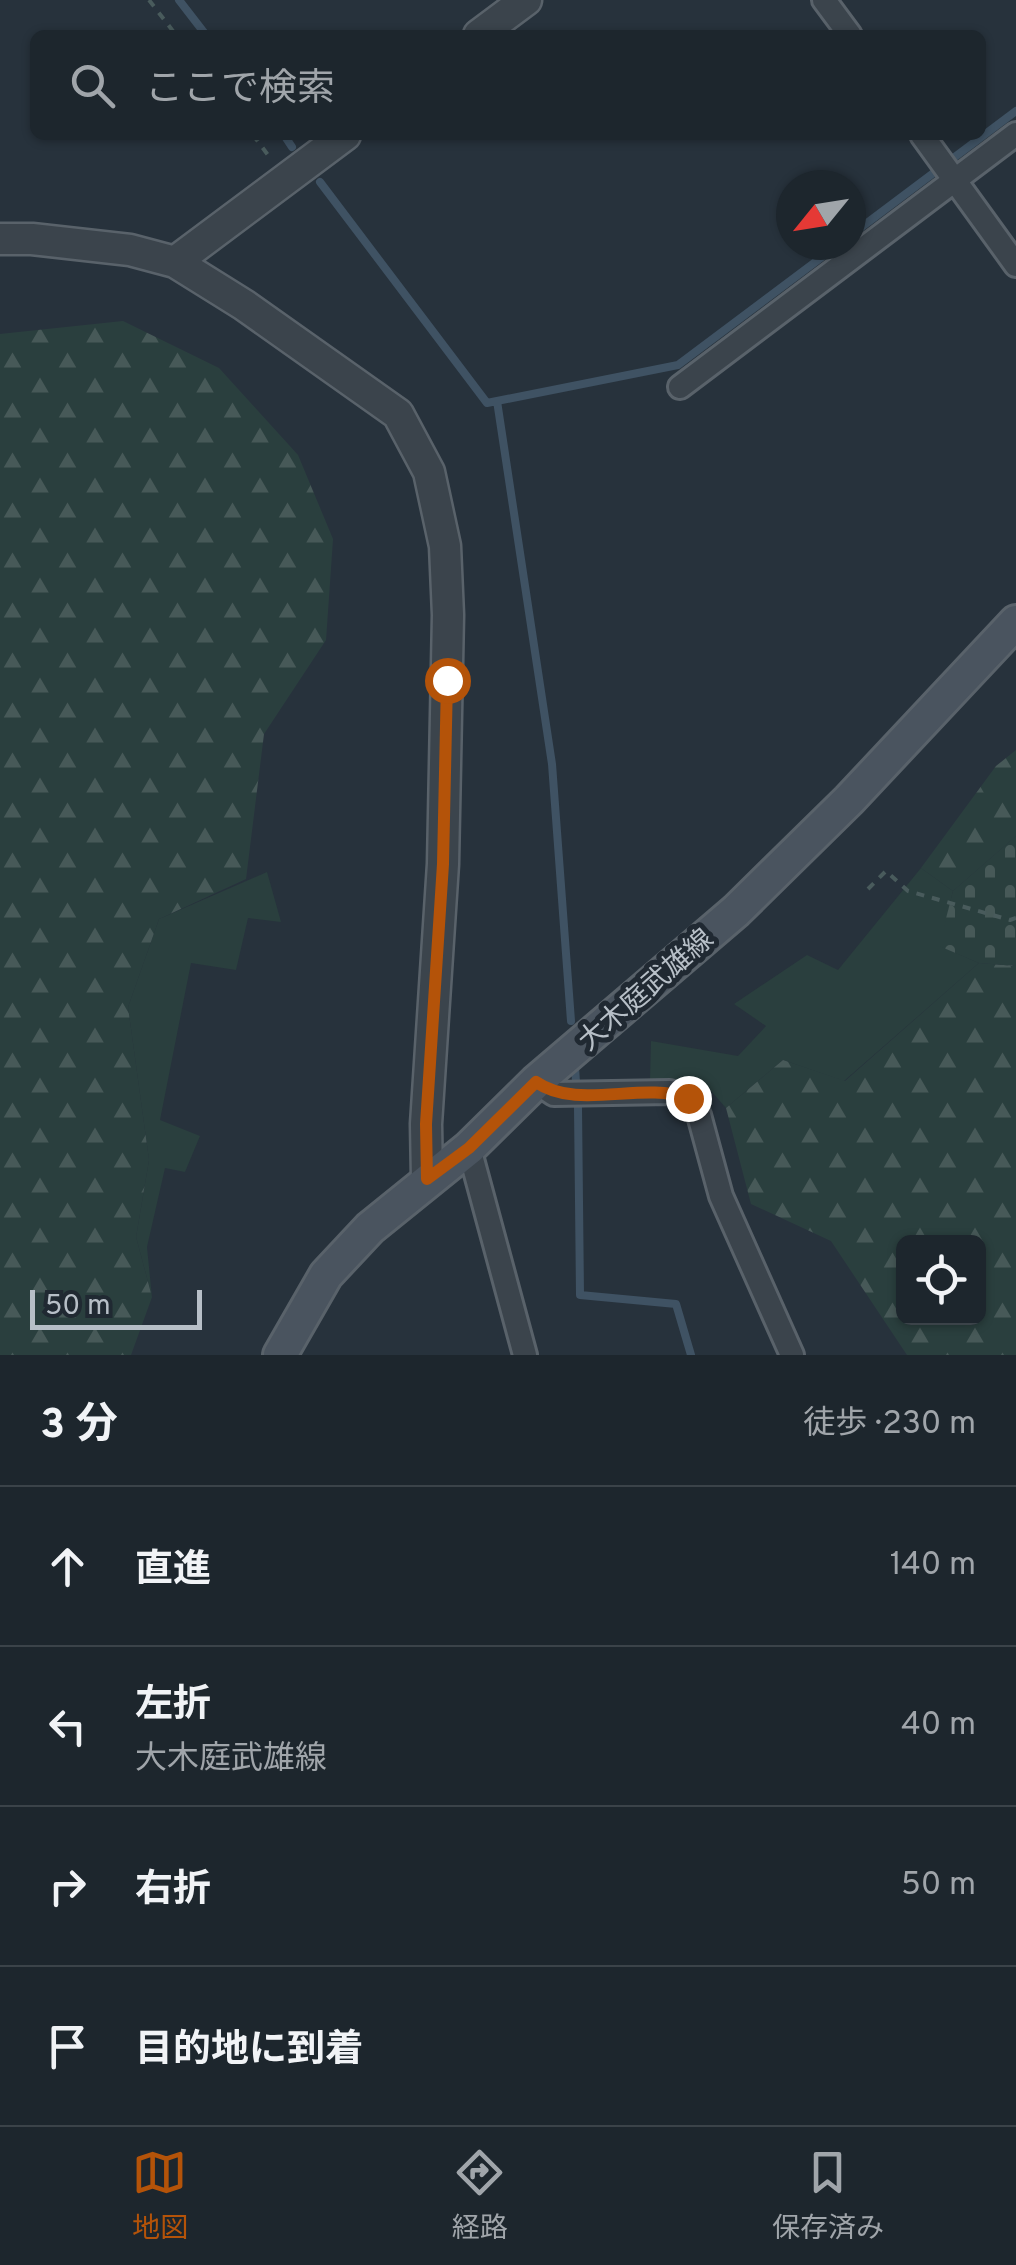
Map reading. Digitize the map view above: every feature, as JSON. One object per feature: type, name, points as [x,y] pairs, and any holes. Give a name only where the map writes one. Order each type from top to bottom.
[{"type":"main road","name":"大木庭武雄線","points":[[280,1355],[326,1275],[370,1228],[469,1148],[536,1082],[736,911],[849,800],[1016,622]]},
{"type":"street","points":[[486,30],[526,0]]},
{"type":"street","points":[[824,0],[846,30]]},
{"type":"street","points":[[680,387],[1016,134]]},
{"type":"street","points":[[175,262],[338,140]]},
{"type":"street","points":[[928,144],[1016,264]]},
{"type":"street","points":[[0,239],[130,250],[175,262],[244,305],[398,414],[429,472],[445,546],[448,615],[443,864],[426,1124],[427,1179]]},
{"type":"street","points":[[536,1082],[554,1094],[670,1092],[688,1098],[700,1115],[721,1196],[792,1355]]},
{"type":"street","points":[[469,1148],[525,1355]]},
{"type":"path","points":[[149,0],[172,30]]},
{"type":"path","points":[[868,889],[886,871],[908,892],[1010,920],[1016,918]]},
{"type":"green space","points":[[123,321],[219,368],[298,455],[333,539],[326,640],[264,734],[246,879],[159,919],[128,1007],[149,1160],[136,1237],[152,1297],[131,1355],[0,1355],[0,334]]},
{"type":"green space","points":[[1016,750],[1016,836],[953,891],[921,868],[996,766]]},
{"type":"green space","points":[[1016,836],[1016,966],[979,963],[939,946],[953,891]]},
{"type":"green space","points":[[921,868],[953,891],[940,946],[979,963],[844,1081],[783,1060],[726,1108],[705,1084],[650,1081],[651,1041],[738,1056],[766,1026],[734,1004],[807,955],[838,970]]},
{"type":"green space","points":[[267,872],[281,922],[248,918],[236,970],[191,963],[160,1120],[200,1136],[185,1172],[165,1168],[147,1247],[152,1297],[136,1237],[149,1160],[128,1007],[159,919]]},
{"type":"green space","points":[[979,963],[1016,966],[1016,1355],[907,1355],[831,1241],[751,1204],[726,1108],[783,1060],[845,1081]]},
{"type":"waterway","points":[[179,0],[202,30]]},
{"type":"waterway","points":[[986,134],[1016,111]]},
{"type":"waterway","points":[[287,140],[292,147]]},
{"type":"waterway","points":[[866,224],[977,140]]},
{"type":"waterway","points":[[320,182],[487,403],[678,365],[818,260]]},
{"type":"waterway","points":[[497,401],[552,764],[571,1021]]},
{"type":"waterway","points":[[575,1067],[576,1082]]},
{"type":"waterway","points":[[578,1107],[580,1295],[676,1304],[691,1355]]},
{"type":"route","points":[[447,680],[443,864],[426,1124],[427,1179],[469,1148],[536,1082],[554,1094],[670,1092],[688,1098]]}]
